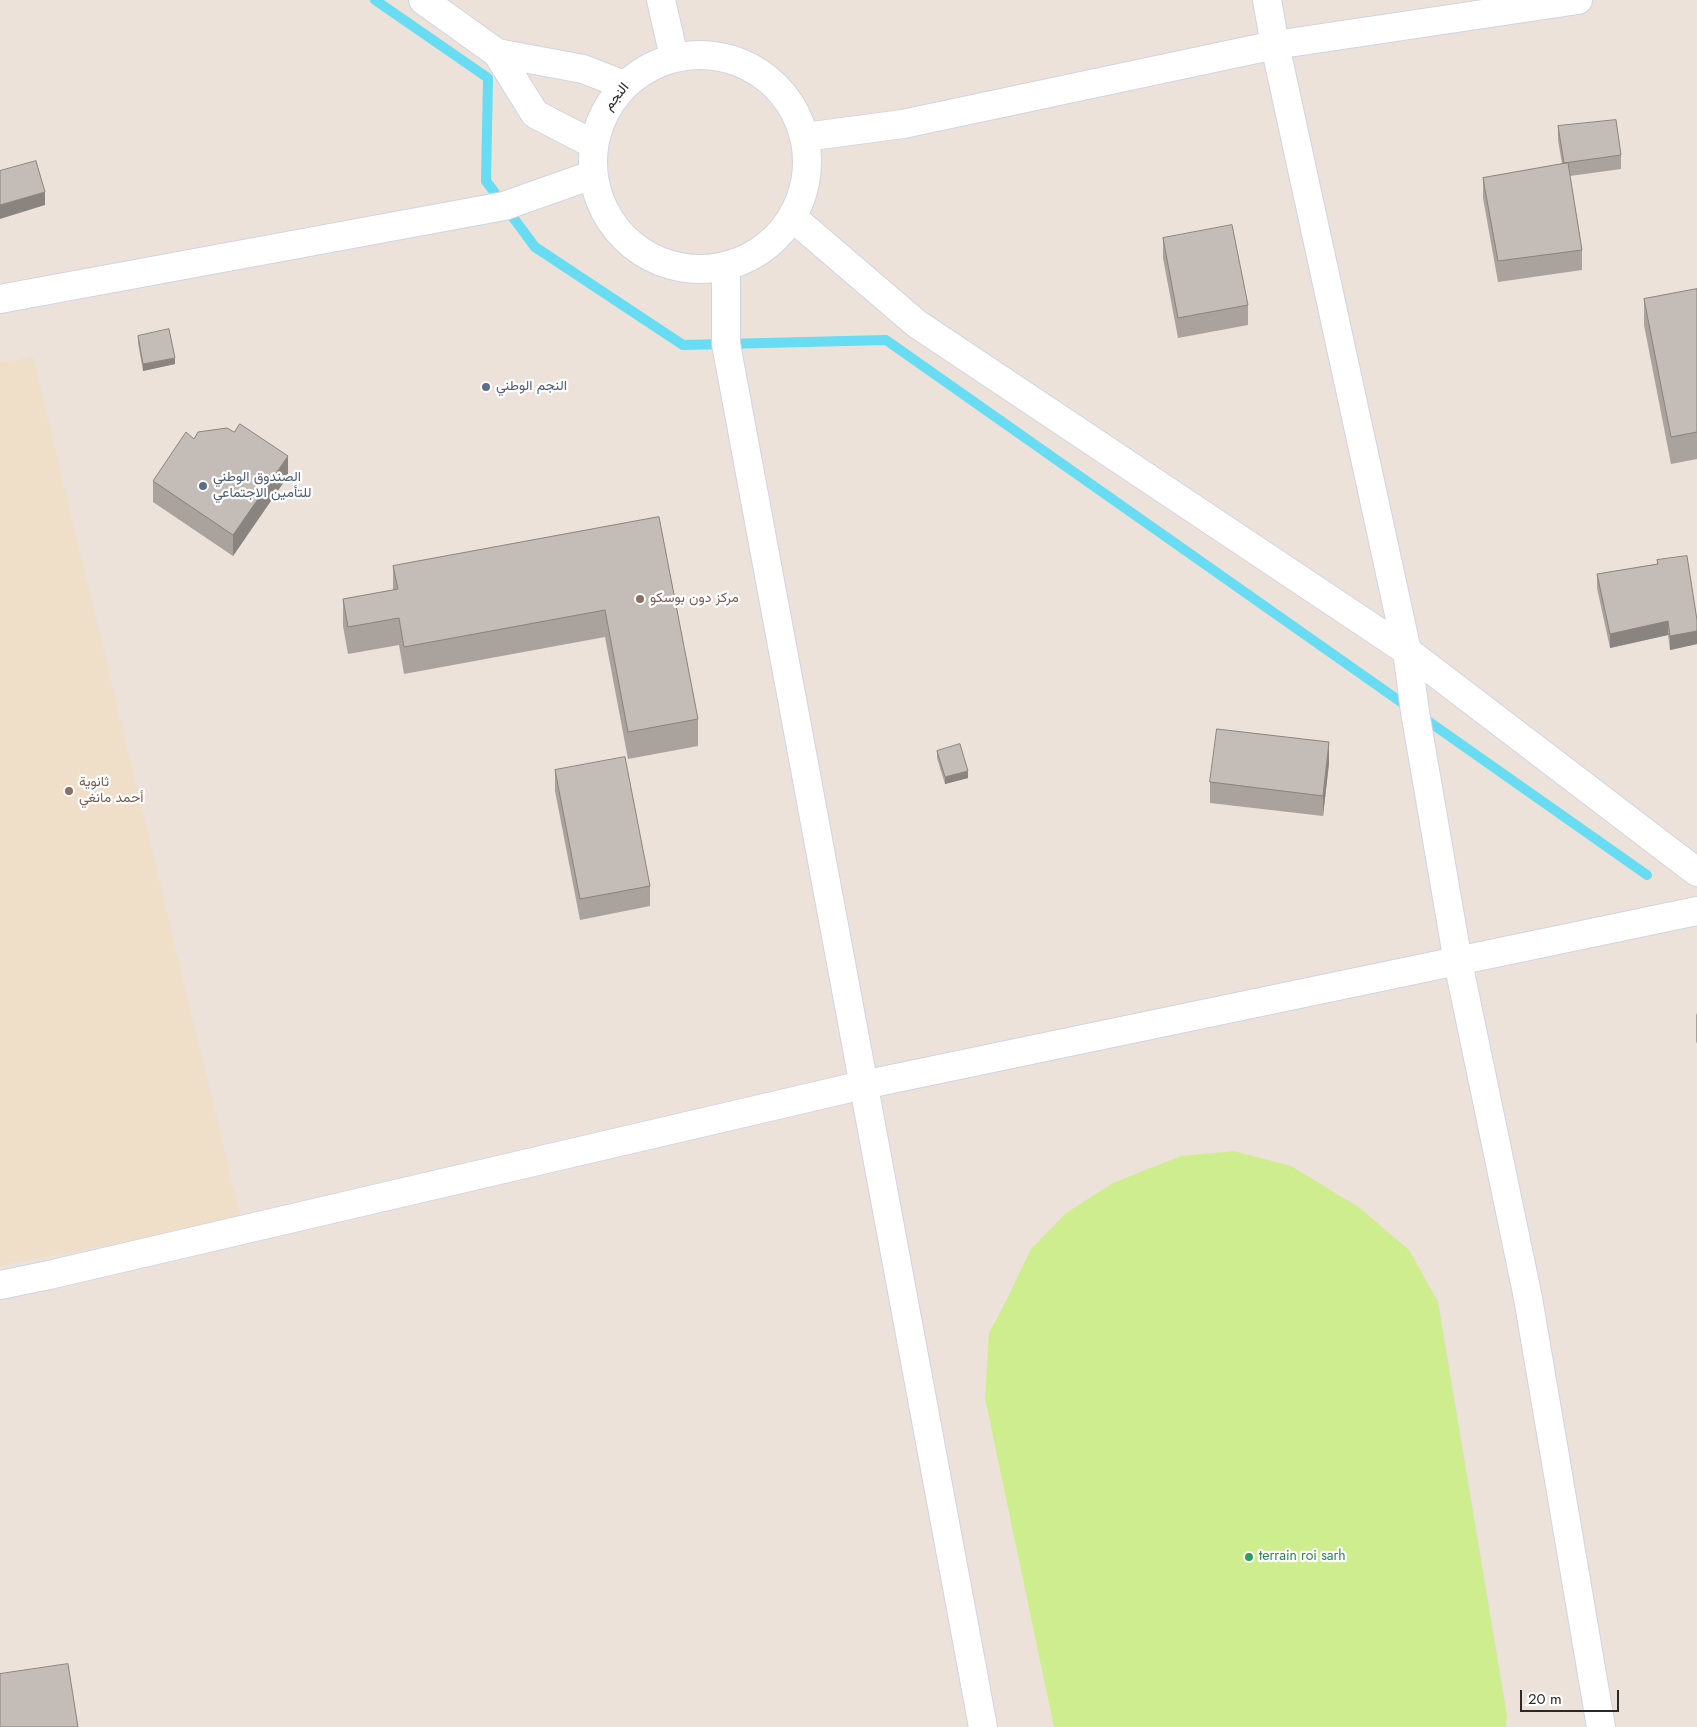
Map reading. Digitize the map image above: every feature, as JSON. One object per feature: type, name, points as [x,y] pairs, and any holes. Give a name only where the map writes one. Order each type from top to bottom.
[{"type":"street","points":[[423,0],[497,53],[535,114],[593,144]]},
{"type":"street","points":[[661,0],[674,57]]},
{"type":"street","points":[[1267,0],[1275,45],[1407,650],[1415,712],[1458,962],[1528,1298],[1601,1727]]},
{"type":"street","points":[[805,137],[903,124],[1275,45],[1578,0]]},
{"type":"street","points":[[497,53],[583,69],[624,85]]},
{"type":"street","name":"النجم","points":[[708,54],[740,62],[770,81],[792,106],[805,137],[808,165],[803,192],[792,217],[774,239],[752,256],[726,266],[689,269],[654,259],[624,239],[603,210],[592,175],[593,144],[603,112],[624,85],[652,65],[674,57],[708,54]]},
{"type":"street","points":[[0,299],[504,206],[592,175]]},
{"type":"street","points":[[792,217],[917,324],[1407,650],[1697,872]]},
{"type":"street","points":[[726,266],[726,344],[983,1727]]},
{"type":"street","points":[[0,1285],[59,1273],[863,1085],[1697,911]]},
{"type":"shaded area","name":"ثانوية أحمد مانغي","points":[[33,357],[241,1219],[0,1266],[0,363]]},
{"type":"green space","name":"terrain roi sarh","points":[[1234,1151],[1291,1166],[1360,1208],[1410,1251],[1438,1302],[1507,1716],[1506,1727],[1054,1727],[985,1398],[989,1333],[1031,1249],[1066,1213],[1113,1183],[1181,1156]]},
{"type":"building","points":[[1616,120],[1621,155],[1564,163],[1558,126]]},
{"type":"building","points":[[36,161],[45,192],[0,205],[0,171]]},
{"type":"building","points":[[1568,163],[1582,250],[1498,261],[1483,178]]},
{"type":"building","points":[[1232,225],[1248,305],[1178,318],[1163,238]]},
{"type":"building","points":[[1697,289],[1697,432],[1671,437],[1644,299]]},
{"type":"building","points":[[169,329],[175,358],[143,364],[138,336]]},
{"type":"building","points":[[240,424],[288,456],[233,535],[153,481],[186,432],[194,439],[198,432],[227,428],[234,432]]},
{"type":"building","points":[[659,517],[698,719],[628,732],[605,610],[404,647],[399,618],[348,627],[343,599],[398,589],[393,566]]},
{"type":"building","points":[[1687,556],[1697,631],[1670,636],[1668,621],[1610,634],[1597,574],[1658,564],[1657,560]]},
{"type":"building","points":[[1217,729],[1329,742],[1323,796],[1210,782]]},
{"type":"building","points":[[960,744],[968,771],[945,777],[937,751]]},
{"type":"building","points":[[625,757],[650,886],[580,899],[555,770]]},
{"type":"building","points":[[68,1664],[78,1727],[0,1727],[0,1674]]},
{"type":"waterway","points":[[375,0],[488,78],[486,181],[535,247],[683,345],[886,340],[1647,875]]},
{"type":"place","name":"النجم الوطني","points":[[486,387]]},
{"type":"place","name":"الصندوق الوطني للتأمين الاجتماعي","points":[[203,486]]},
{"type":"place","name":"مركز دون بوسكو","points":[[640,599]]},
{"type":"place","name":"ثانوية أحمد مانغي","points":[[69,791]]},
{"type":"place","name":"terrain roi sarh","points":[[1249,1557]]}]
